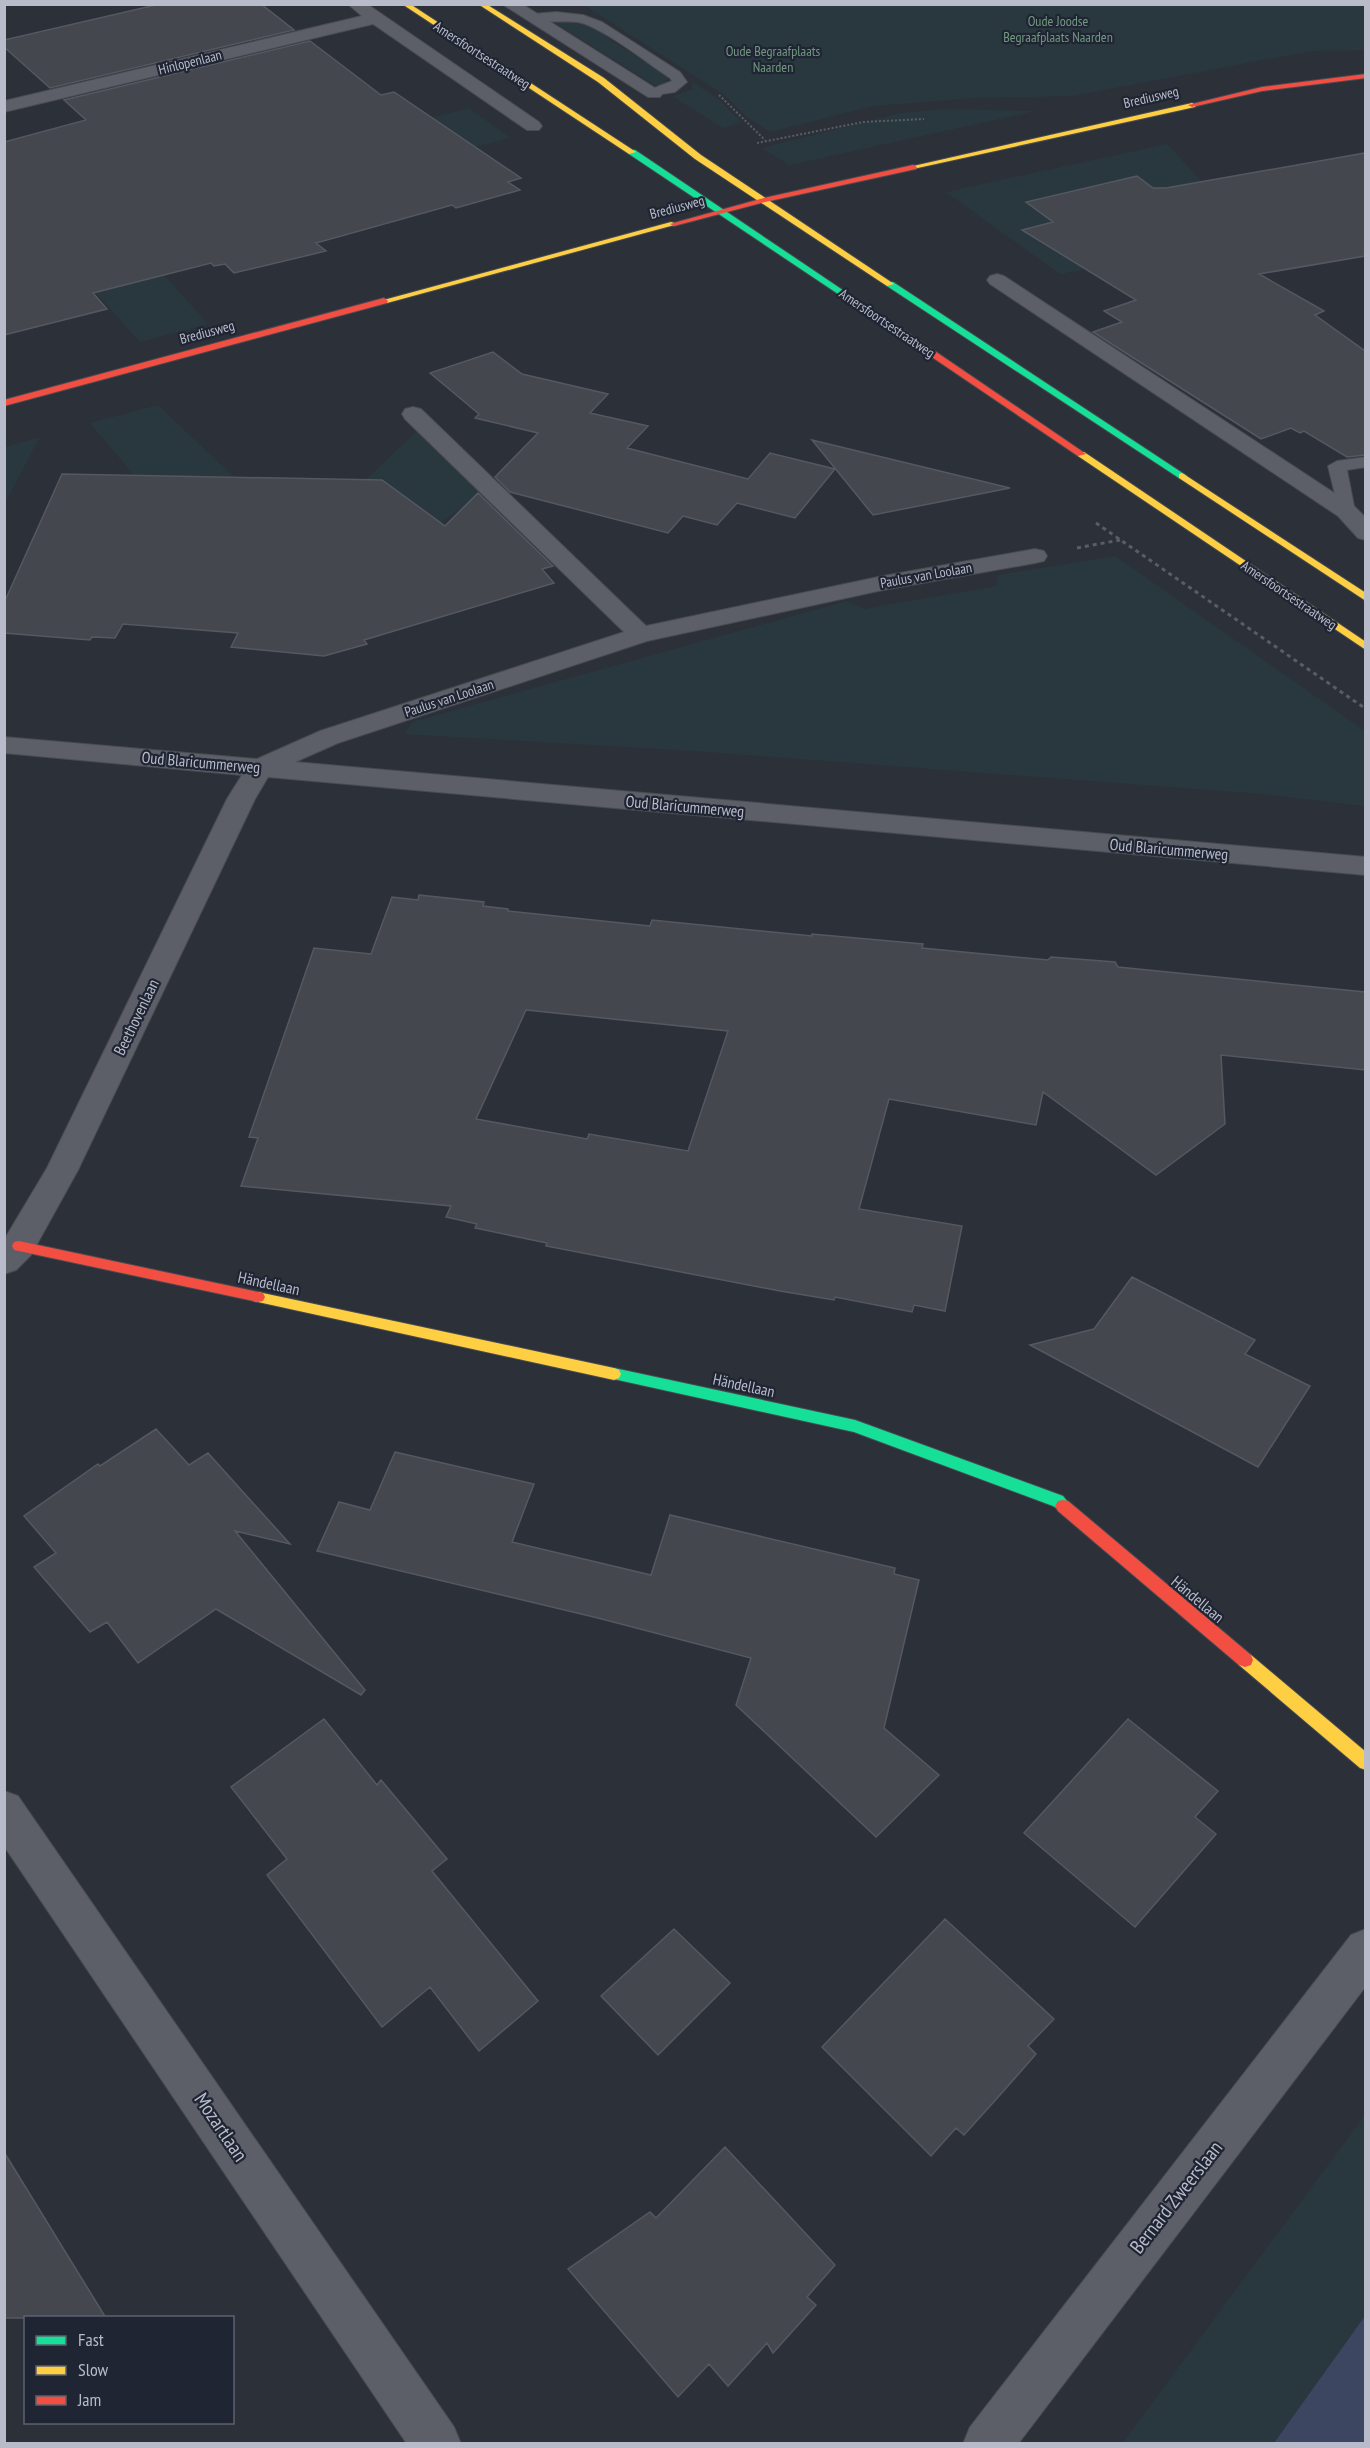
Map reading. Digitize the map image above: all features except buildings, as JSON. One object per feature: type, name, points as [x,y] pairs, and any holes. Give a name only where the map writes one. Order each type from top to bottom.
[{"type":"main road","name":"Amersfoortsestraatweg","points":[[405,4],[723,212],[1365,647]]},
{"type":"main road","points":[[481,4],[601,81],[669,137],[1365,598]]},
{"type":"main road","name":"Brediusweg","points":[[4,403],[764,200],[1262,89],[1365,76]]},
{"type":"main road","name":"Händellaan","points":[[12,1253],[855,1426],[1058,1502],[1365,1763]]},
{"type":"street","name":"Amersfoortsestraatweg","points":[[356,4],[533,126]]},
{"type":"street","points":[[510,4],[654,93]]},
{"type":"street","name":"Hinlopenlaan","points":[[4,107],[376,18]]},
{"type":"street","points":[[998,280],[1356,510],[1365,533]]},
{"type":"street","points":[[413,414],[641,635]]},
{"type":"street","name":"Paulus van Loolaan","points":[[260,768],[328,737],[641,635],[883,583],[1035,556]]},
{"type":"street","name":"Oud Blaricummerweg","points":[[4,745],[1365,866]]},
{"type":"street","name":"Beethovenlaan","points":[[12,1253],[62,1170],[236,809],[260,768]]},
{"type":"street","name":"Mozartlaan","points":[[4,1810],[437,2444]]},
{"type":"street","name":"Bernard Zweerslaan","points":[[987,2444],[1365,1950]]},
{"type":"lane","points":[[533,18],[570,16],[597,25],[675,75],[680,82],[670,89],[654,93]]},
{"type":"lane","points":[[1356,510],[1337,465],[1365,462]]},
{"type":"green space","points":[[584,5],[1365,5],[1365,50],[1311,51],[1072,96],[974,98],[873,106],[770,132],[747,117],[726,96]]},
{"type":"green space","points":[[552,21],[578,22],[595,27],[612,41],[670,76],[662,85],[654,85]]},
{"type":"green space","points":[[243,62],[258,76],[221,85],[240,101],[278,92],[344,140],[469,108],[510,138],[344,180],[329,167],[230,186],[187,198],[124,230],[208,324],[140,342],[81,276],[34,215],[247,160],[249,155],[158,82]]},
{"type":"green space","points":[[693,82],[718,99],[741,122],[723,128],[672,96],[692,90]]},
{"type":"green space","points":[[943,109],[1036,111],[789,165],[762,148],[901,113]]},
{"type":"green space","points":[[1167,144],[1207,187],[1109,265],[1060,274],[946,192]]},
{"type":"green space","points":[[158,405],[257,499],[339,505],[420,428],[494,489],[338,584],[137,479],[90,423]]},
{"type":"green space","points":[[40,437],[5,503],[5,447]]},
{"type":"green space","points":[[1115,556],[1365,731],[1365,806],[1264,794],[696,751],[405,734],[412,722],[847,601],[864,609],[996,586],[998,575]]},
{"type":"green space","points":[[1365,2115],[1365,2316],[1274,2443],[1122,2444]]},
{"type":"water","points":[[1365,2316],[1365,2443],[1274,2443]]},
{"type":"traffic: fast","points":[[632,152],[892,326]]},
{"type":"traffic: fast","points":[[890,284],[1182,476]]},
{"type":"traffic: fast","points":[[614,1374],[855,1426],[1058,1501],[1063,1506]]},
{"type":"traffic: slow","points":[[405,4],[632,152]]},
{"type":"traffic: slow","points":[[481,4],[601,80],[698,157],[890,284]]},
{"type":"traffic: slow","points":[[913,167],[1192,105]]},
{"type":"traffic: slow","points":[[384,301],[674,224]]},
{"type":"traffic: slow","points":[[1081,454],[1366,647]]},
{"type":"traffic: slow","points":[[1182,476],[1366,598]]},
{"type":"traffic: slow","points":[[258,1297],[614,1374]]},
{"type":"traffic: slow","points":[[1245,1660],[1366,1763]]},
{"type":"traffic: jam","points":[[1192,105],[1262,89],[1366,76]]},
{"type":"traffic: jam","points":[[674,224],[764,200],[913,167]]},
{"type":"traffic: jam","points":[[4,403],[384,301]]},
{"type":"traffic: jam","points":[[892,326],[1081,454]]},
{"type":"traffic: jam","points":[[19,1246],[258,1297]]},
{"type":"traffic: jam","points":[[1063,1506],[1245,1660]]},
{"type":"park label","name":"Oude Joodse Begraafplaats Naarden","points":[[1058,30]]},
{"type":"park label","name":"Oude Begraafplaats Naarden","points":[[773,60]]}]
